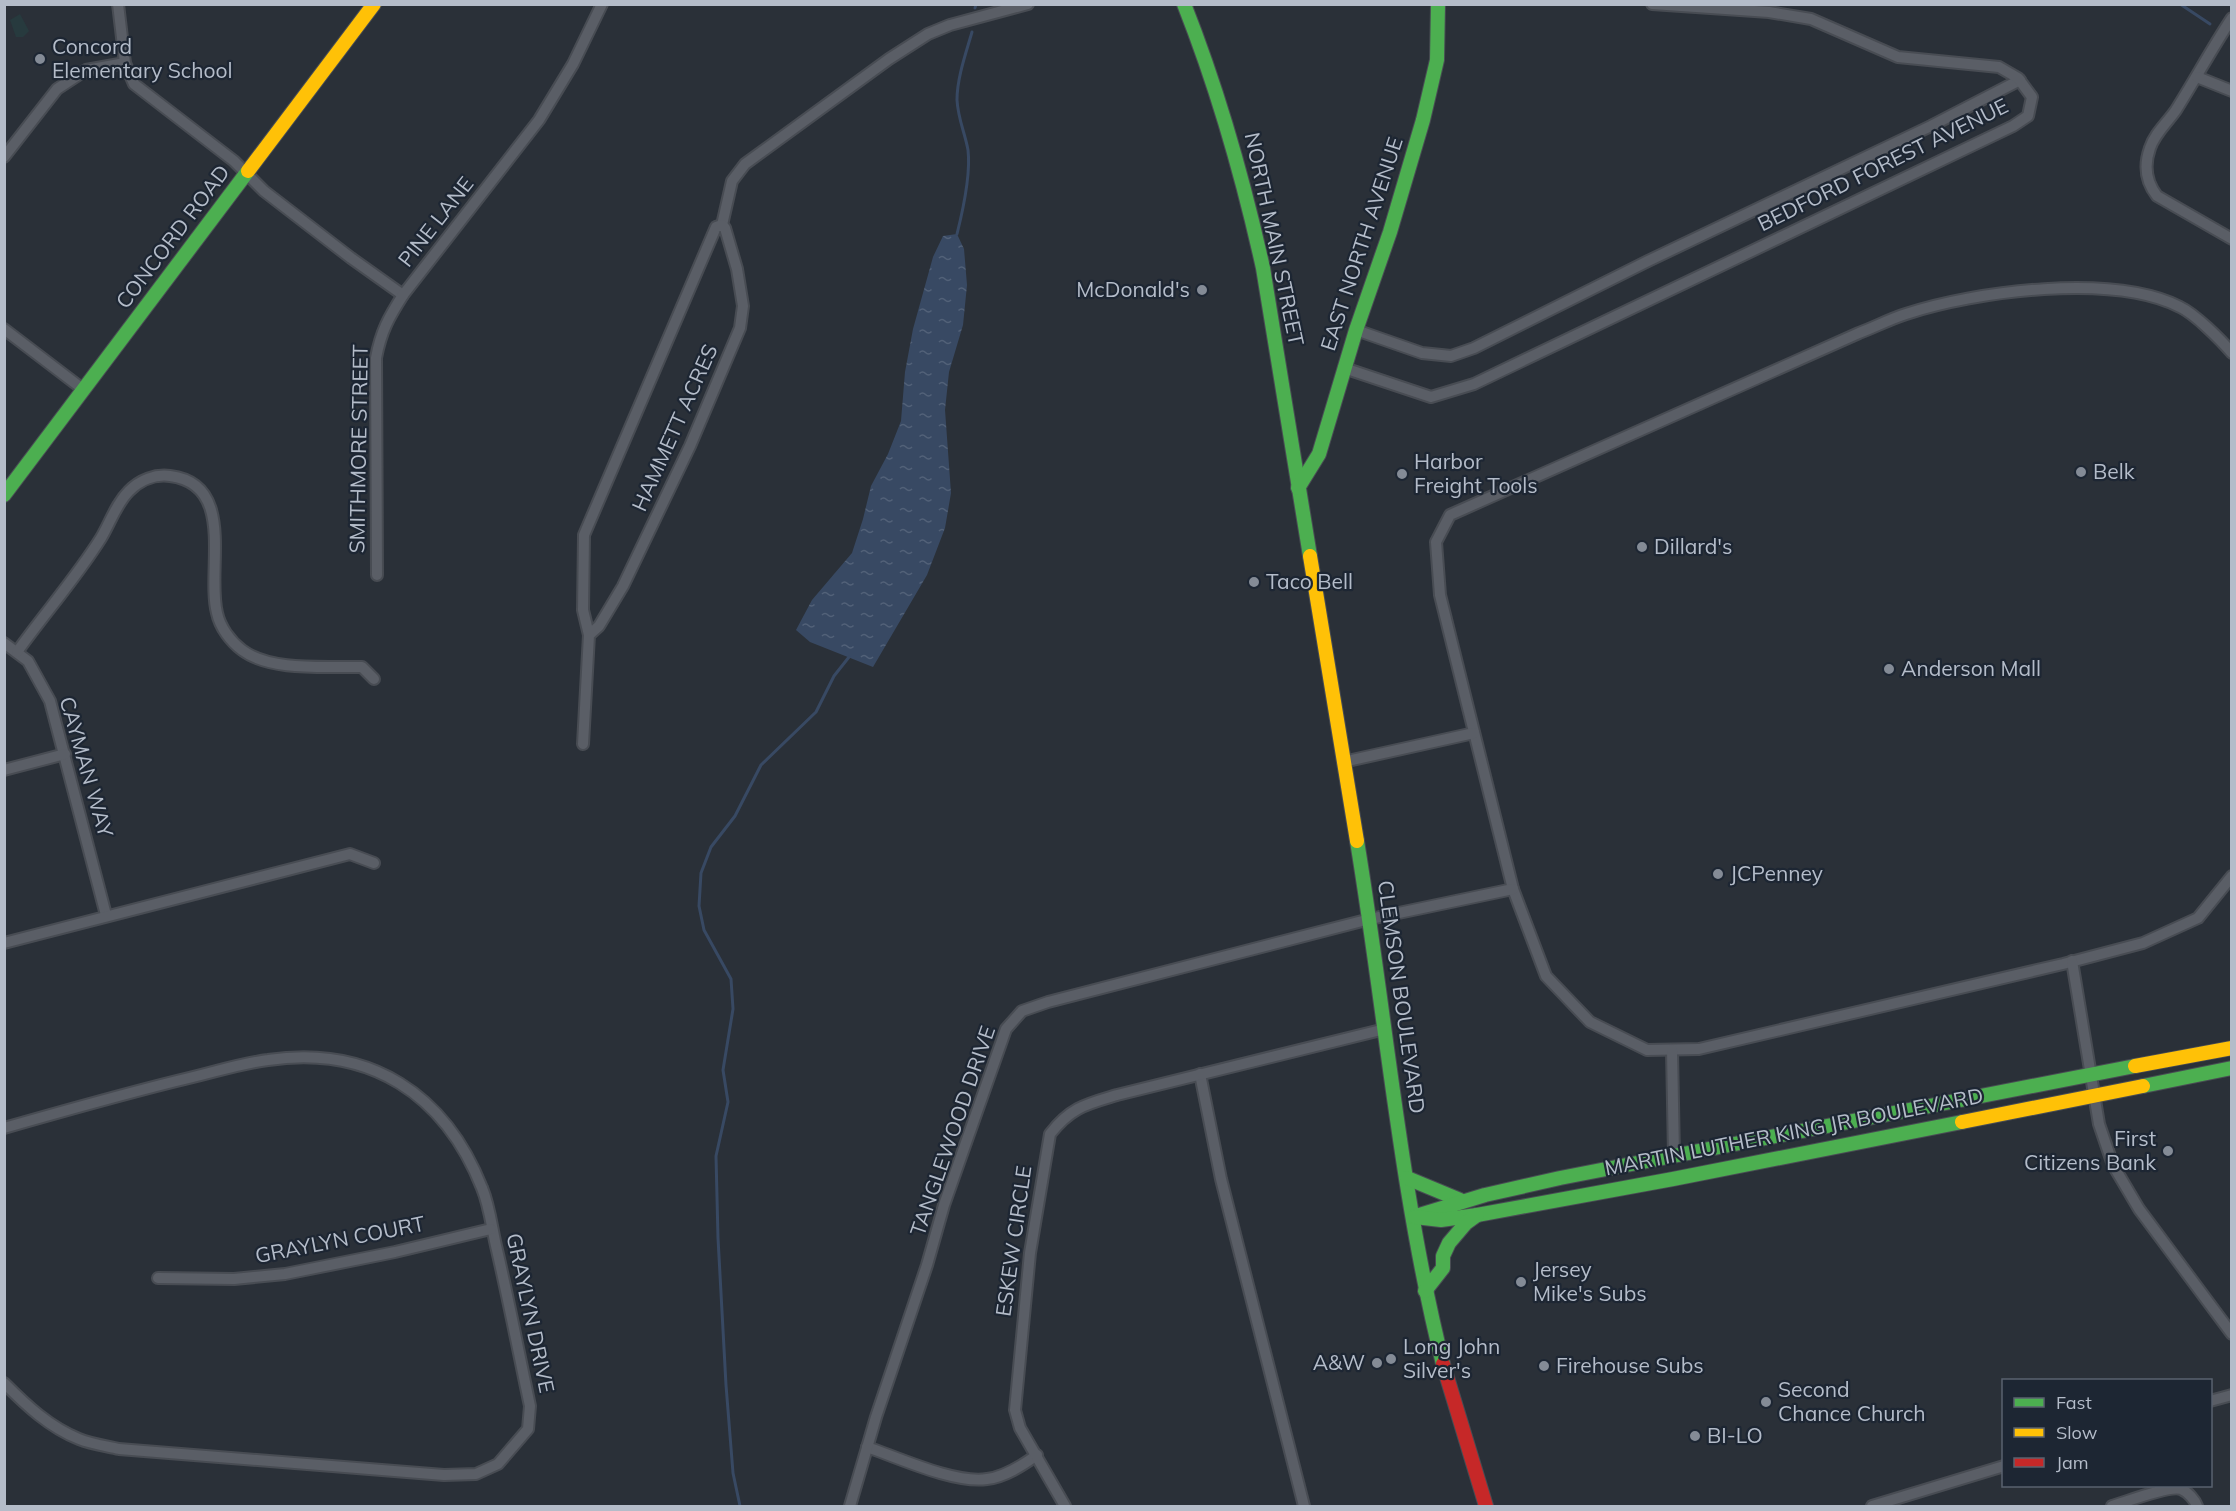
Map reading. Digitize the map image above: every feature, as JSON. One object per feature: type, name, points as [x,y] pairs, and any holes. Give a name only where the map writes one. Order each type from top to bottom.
[{"type":"street","points":[[4,157],[57,88],[86,70],[124,63],[118,4]]},
{"type":"street","name":"CONCORD ROAD","points":[[4,495],[374,4]]},
{"type":"street","name":"PINE LANE","points":[[124,63],[134,84],[234,161],[246,175],[351,258],[404,295],[539,120],[573,64],[602,4]]},
{"type":"street","name":"HAMMETT ACRES","points":[[589,635],[599,626],[623,586],[694,436],[740,328],[743,306],[737,269],[725,228],[722,225],[732,181],[745,164],[879,66],[928,34],[950,25],[1028,4]]},
{"type":"street","name":"NORTH MAIN STREET","points":[[1184,4],[1224,114],[1245,186],[1263,268],[1298,488]]},
{"type":"street","name":"EAST NORTH AVENUE","points":[[1298,488],[1318,454],[1356,330],[1390,232],[1423,120],[1437,60],[1438,4]]},
{"type":"street","points":[[1652,4],[1769,12],[1811,19],[1898,57],[1999,67],[2020,80]]},
{"type":"street","points":[[2232,18],[2197,77],[2169,120],[2154,138],[2147,161],[2150,187],[2157,196],[2232,239]]},
{"type":"street","points":[[2197,77],[2232,91]]},
{"type":"street","name":"BEDFORD FOREST AVENUE","points":[[1344,368],[1431,397],[1474,384],[2013,126],[2028,116],[2032,97],[2020,80],[1910,136],[1648,261],[1474,348],[1451,356],[1422,353],[1356,330]]},
{"type":"street","name":"HAMMETT ACRES","points":[[583,744],[589,635],[583,610],[584,535],[716,227],[722,225]]},
{"type":"street","points":[[2232,353],[2223,342],[2182,308],[2143,295],[2084,288],[2032,289],[1943,304],[1905,314],[1859,333],[1450,515],[1436,542],[1440,596],[1513,889],[1546,976],[1590,1022],[1647,1050],[1699,1049],[2143,943],[2198,918],[2232,876]]},
{"type":"street","name":"SMITHMORE STREET","points":[[377,575],[376,358],[380,336],[404,295]]},
{"type":"street","points":[[4,329],[84,390]]},
{"type":"street","points":[[17,652],[101,538],[125,495],[146,479],[170,476],[193,484],[208,502],[214,527],[214,600],[220,621],[231,640],[242,650],[265,661],[363,667],[374,679]]},
{"type":"street","name":"CLEMSON BOULEVARD","points":[[1298,488],[1370,919],[1396,1114],[1425,1290],[1453,1405],[1486,1506]]},
{"type":"street","name":"CAYMAN WAY","points":[[4,643],[28,661],[50,701],[106,915]]},
{"type":"street","points":[[1343,762],[1474,733]]},
{"type":"street","points":[[4,770],[65,754]]},
{"type":"street","points":[[4,943],[350,854],[374,863]]},
{"type":"street","name":"TANGLEWOOD DRIVE","points":[[850,1506],[944,1205],[1006,1029],[1022,1011],[1048,1002],[1370,919],[1513,889]]},
{"type":"street","points":[[2072,961],[2099,1124],[2113,1165],[2139,1209],[2232,1334]]},
{"type":"street","name":"ESKEW CIRCLE","points":[[1065,1506],[1020,1428],[1015,1410],[1030,1253],[1050,1134],[1060,1120],[1080,1106],[1386,1029]]},
{"type":"street","name":"MARTIN LUTHER KING JR BOULEVARD","points":[[1413,1216],[1460,1200],[1674,1156],[2232,1048]]},
{"type":"street","points":[[1672,1050],[1674,1156]]},
{"type":"street","name":"GRAYLYN DRIVE","points":[[4,1128],[167,1083],[268,1060],[339,1059],[365,1066],[401,1084],[429,1104],[452,1130],[483,1190],[530,1406],[528,1429],[498,1464],[476,1474],[444,1475],[119,1449],[79,1439],[47,1421],[26,1406],[4,1383]]},
{"type":"street","name":"MARTIN LUTHER KING JR BOULEVARD","points":[[1413,1216],[1441,1220],[1477,1215],[1673,1179],[2232,1068]]},
{"type":"street","points":[[1200,1074],[1221,1179],[1304,1506]]},
{"type":"street","points":[[1407,1178],[1460,1200]]},
{"type":"street","points":[[1425,1290],[1443,1268],[1443,1256],[1449,1243],[1466,1223],[1477,1215]]},
{"type":"street","name":"GRAYLYN COURT","points":[[158,1278],[234,1279],[285,1274],[395,1252],[491,1229]]},
{"type":"street","points":[[2212,1401],[2232,1395]]},
{"type":"street","points":[[867,1448],[962,1479],[988,1479],[1020,1467],[1037,1455]]},
{"type":"street","points":[[1872,1506],[2002,1467]]},
{"type":"street","points":[[2112,1506],[2170,1489],[2181,1489],[2195,1501],[2196,1506]]},
{"type":"green space","points":[[20,14],[29,31],[23,37],[16,37],[10,20]]},
{"type":"water","points":[[957,234],[964,249],[967,285],[963,325],[949,372],[945,410],[951,493],[945,528],[927,575],[873,667],[810,642],[796,630],[812,600],[852,553],[871,486],[888,454],[901,421],[905,372],[913,329],[933,257],[943,236]]},
{"type":"waterway","points":[[975,8],[976,4]]},
{"type":"waterway","points":[[2180,4],[2210,24]]},
{"type":"waterway","points":[[957,234],[966,192],[969,160],[960,120],[957,92],[972,32]]},
{"type":"waterway","points":[[740,1506],[733,1473],[726,1385],[716,1156],[728,1102],[723,1070],[733,1009],[731,979],[704,930],[699,906],[701,873],[711,847],[735,816],[761,765],[816,712],[834,676],[849,657]]},
{"type":"traffic: fast","points":[[1184,4],[1229,134],[1263,268],[1310,556]]},
{"type":"traffic: fast","points":[[1298,488],[1319,454],[1423,120],[1437,60],[1438,4]]},
{"type":"traffic: fast","points":[[4,495],[248,171]]},
{"type":"traffic: fast","points":[[1357,841],[1405,1170],[1428,1300],[1443,1364]]},
{"type":"traffic: fast","points":[[1413,1217],[1485,1195],[1560,1178],[2135,1066]]},
{"type":"traffic: fast","points":[[2143,1086],[2232,1068]]},
{"type":"traffic: fast","points":[[1415,1217],[1441,1220],[1477,1215],[1962,1122]]},
{"type":"traffic: fast","points":[[1407,1178],[1460,1200]]},
{"type":"traffic: fast","points":[[1425,1291],[1443,1268],[1443,1256],[1449,1243],[1466,1223],[1477,1215]]},
{"type":"traffic: slow","points":[[248,171],[374,4]]},
{"type":"traffic: slow","points":[[1310,556],[1357,841]]},
{"type":"traffic: slow","points":[[2135,1066],[2232,1048]]},
{"type":"traffic: slow","points":[[1962,1122],[2143,1086]]},
{"type":"traffic: jam","points":[[1443,1364],[1486,1506]]},
{"type":"place","name":"Concord Elementary School","points":[[40,59]]},
{"type":"place","name":"McDonald's","points":[[1202,290]]},
{"type":"place","name":"Belk","points":[[2081,472]]},
{"type":"place","name":"Harbor Freight Tools","points":[[1402,474]]},
{"type":"place","name":"Dillard's","points":[[1642,547]]},
{"type":"place","name":"Taco Bell","points":[[1254,582]]},
{"type":"place","name":"Anderson Mall","points":[[1889,669]]},
{"type":"place","name":"JCPenney","points":[[1718,874]]},
{"type":"place","name":"First Citizens Bank","points":[[2168,1151]]},
{"type":"place","name":"Jersey Mike's Subs","points":[[1521,1282]]},
{"type":"place","name":"Long John Silver's","points":[[1391,1359]]},
{"type":"place","name":"A&W","points":[[1377,1363]]},
{"type":"place","name":"Firehouse Subs","points":[[1544,1366]]},
{"type":"place","name":"Second Chance Church","points":[[1766,1402]]},
{"type":"place","name":"BI-LO","points":[[1695,1436]]}]
